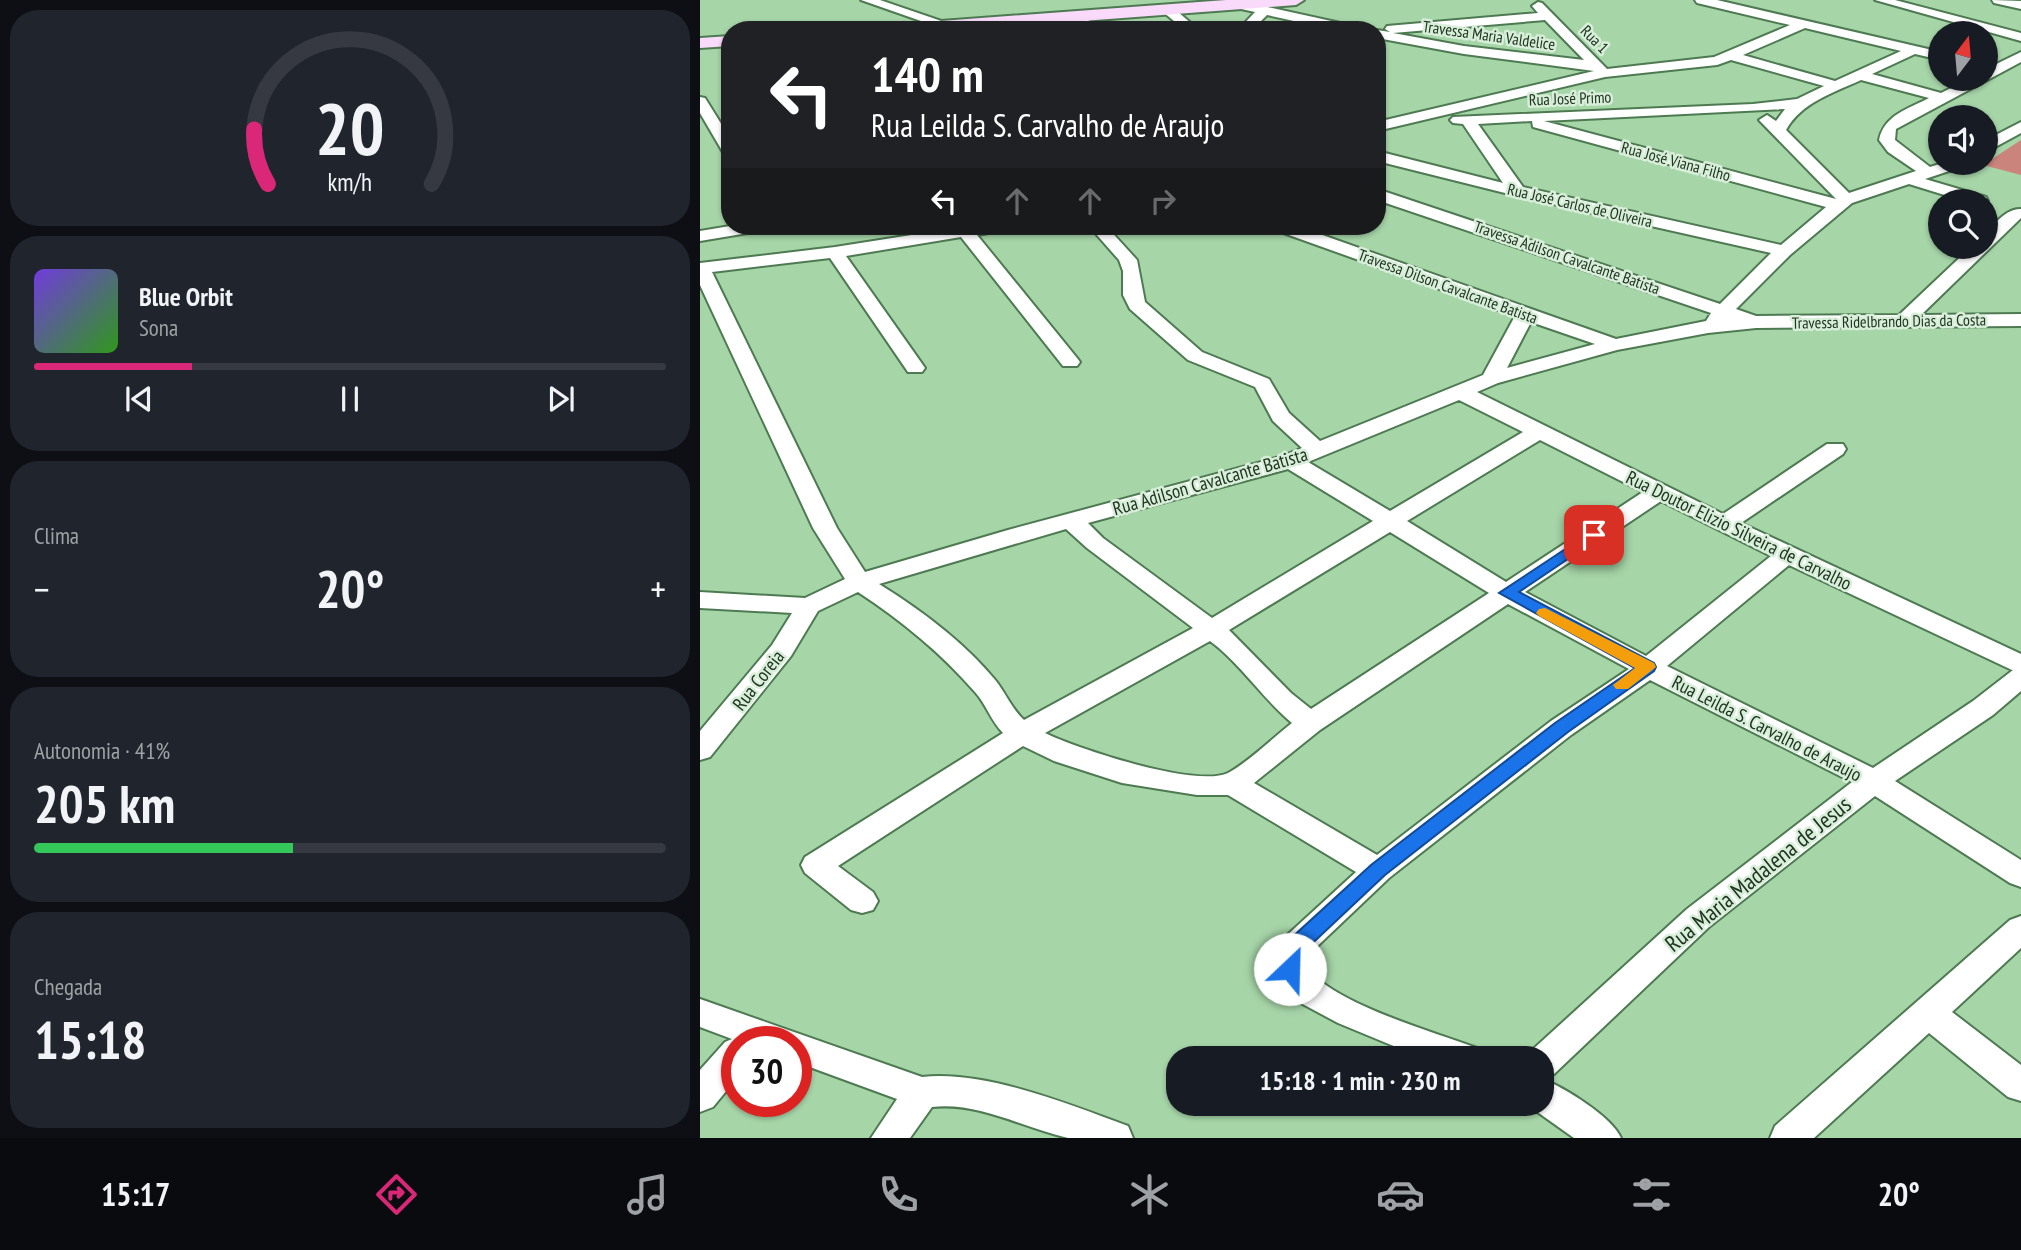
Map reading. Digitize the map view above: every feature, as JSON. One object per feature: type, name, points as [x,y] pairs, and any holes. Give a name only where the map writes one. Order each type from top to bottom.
[{"type":"main road","points":[[1036,21],[1296,0]]},
{"type":"main road","points":[[700,43],[721,42]]},
{"type":"street","points":[[867,0],[933,21]]},
{"type":"street","name":"Rua 1","points":[[1532,0],[1601,70]]},
{"type":"street","points":[[1701,0],[1928,54]]},
{"type":"street","points":[[1881,0],[2021,37]]},
{"type":"street","points":[[1998,0],[2021,5]]},
{"type":"street","points":[[1253,21],[1269,4],[1325,21]]},
{"type":"street","points":[[1167,9],[1182,21]]},
{"type":"street","points":[[1079,16],[1084,21]]},
{"type":"street","points":[[1386,31],[1547,16]]},
{"type":"street","points":[[1386,125],[1569,100],[1601,70],[1702,65],[1732,56],[1802,24]]},
{"type":"street","name":"Travessa Maria Valdelice","points":[[1386,34],[1464,50],[1601,70]]},
{"type":"street","points":[[1778,130],[1800,103],[1913,50]]},
{"type":"street","points":[[1732,56],[1834,85]]},
{"type":"street","points":[[1998,66],[2021,56]]},
{"type":"street","points":[[1998,71],[2021,75]]},
{"type":"street","points":[[1859,75],[1941,97]]},
{"type":"street","points":[[1927,172],[1894,149],[1887,140],[1887,134],[1894,122],[1954,91]]},
{"type":"street","name":"Rua José Primo","points":[[1386,126],[1513,118],[1569,100],[1753,108],[1800,103]]},
{"type":"street","points":[[700,102],[721,136]]},
{"type":"street","points":[[1753,108],[1778,130],[1843,202]]},
{"type":"street","name":"Rua José Viana Filho","points":[[1513,118],[1843,202]]},
{"type":"street","points":[[1468,120],[1517,191]]},
{"type":"street","points":[[1998,140],[2021,127]]},
{"type":"street","name":"Rua José Carlos de Oliveira","points":[[1386,158],[1517,191],[1784,251]]},
{"type":"street","points":[[1708,327],[1784,251],[1843,202],[1927,172]]},
{"type":"street","points":[[1906,178],[1941,189]]},
{"type":"street","name":"Travessa Adilson Cavalcante Batista","points":[[1386,197],[1756,322]]},
{"type":"street","points":[[1998,207],[2019,214]]},
{"type":"street","points":[[1998,232],[2019,214]]},
{"type":"street","points":[[700,236],[721,233]]},
{"type":"street","points":[[905,235],[911,240]]},
{"type":"street","points":[[945,235],[701,268],[825,528],[859,582],[901,609],[940,641],[986,687],[1009,722],[1022,734],[1064,754],[1122,773],[1197,785],[1233,784],[1378,870]]},
{"type":"street","points":[[968,235],[1070,362]]},
{"type":"street","points":[[1105,235],[1129,262],[1132,297],[1137,305],[1195,356],[1269,388],[1274,405],[1283,418],[1318,450]]},
{"type":"street","name":"Travessa Dilson Cavalcante Batista","points":[[1306,235],[1615,345]]},
{"type":"street","points":[[835,252],[915,368]]},
{"type":"street","points":[[1905,320],[1969,259]]},
{"type":"street","points":[[1491,379],[1525,314]]},
{"type":"street","name":"Travessa Ridelbrando Dias da Costa","points":[[1756,322],[2021,320]]},
{"type":"street","name":"Rua Adilson Cavalcante Batista","points":[[700,600],[809,606],[859,582],[1071,520],[1291,461],[1491,379],[1615,345],[1708,327],[1756,322]]},
{"type":"street","name":"Rua Doutor Elizio Silveira de Carvalho","points":[[1460,392],[1787,555],[2021,664]]},
{"type":"street","points":[[862,901],[816,865],[1022,734],[1212,629],[1538,432]]},
{"type":"street","points":[[1724,524],[1835,449]]},
{"type":"street","name":"Rua Leilda S. Carvalho de Araujo","points":[[1291,461],[1507,593],[1874,781],[2021,875]]},
{"type":"street","points":[[1233,784],[1310,723],[1659,492]]},
{"type":"street","points":[[1071,520],[1095,542],[1244,656],[1280,699],[1310,723]]},
{"type":"street","points":[[1434,1046],[1322,999],[1299,984],[1290,969],[1290,956],[1295,947],[1378,870],[1561,728],[1648,667],[1787,555]]},
{"type":"street","name":"Rua Coreia","points":[[700,750],[782,650],[809,606]]},
{"type":"street","name":"Rua Maria Madalena de Jesus","points":[[1554,1052],[1698,918],[1874,781],[1983,708],[2021,677]]},
{"type":"street","points":[[1788,1138],[2021,929]]},
{"type":"street","points":[[700,1013],[724,1026]]},
{"type":"street","points":[[1929,1013],[2021,1086]]},
{"type":"street","points":[[812,1053],[922,1094],[947,1090],[971,1093],[1050,1115],[1115,1138]]},
{"type":"street","points":[[700,1096],[721,1075]]},
{"type":"street","points":[[889,1138],[922,1094]]},
{"type":"street","points":[[1554,1104],[1603,1138]]},
{"type":"shaded area","points":[[2021,140],[2021,175],[1998,169],[1998,155]]},
{"type":"slow traffic","points":[[1545,613],[1648,667],[1622,685]]},
{"type":"route","points":[[1290,969],[1290,956],[1295,947],[1378,870],[1561,728],[1648,667],[1507,593],[1594,535]]}]
